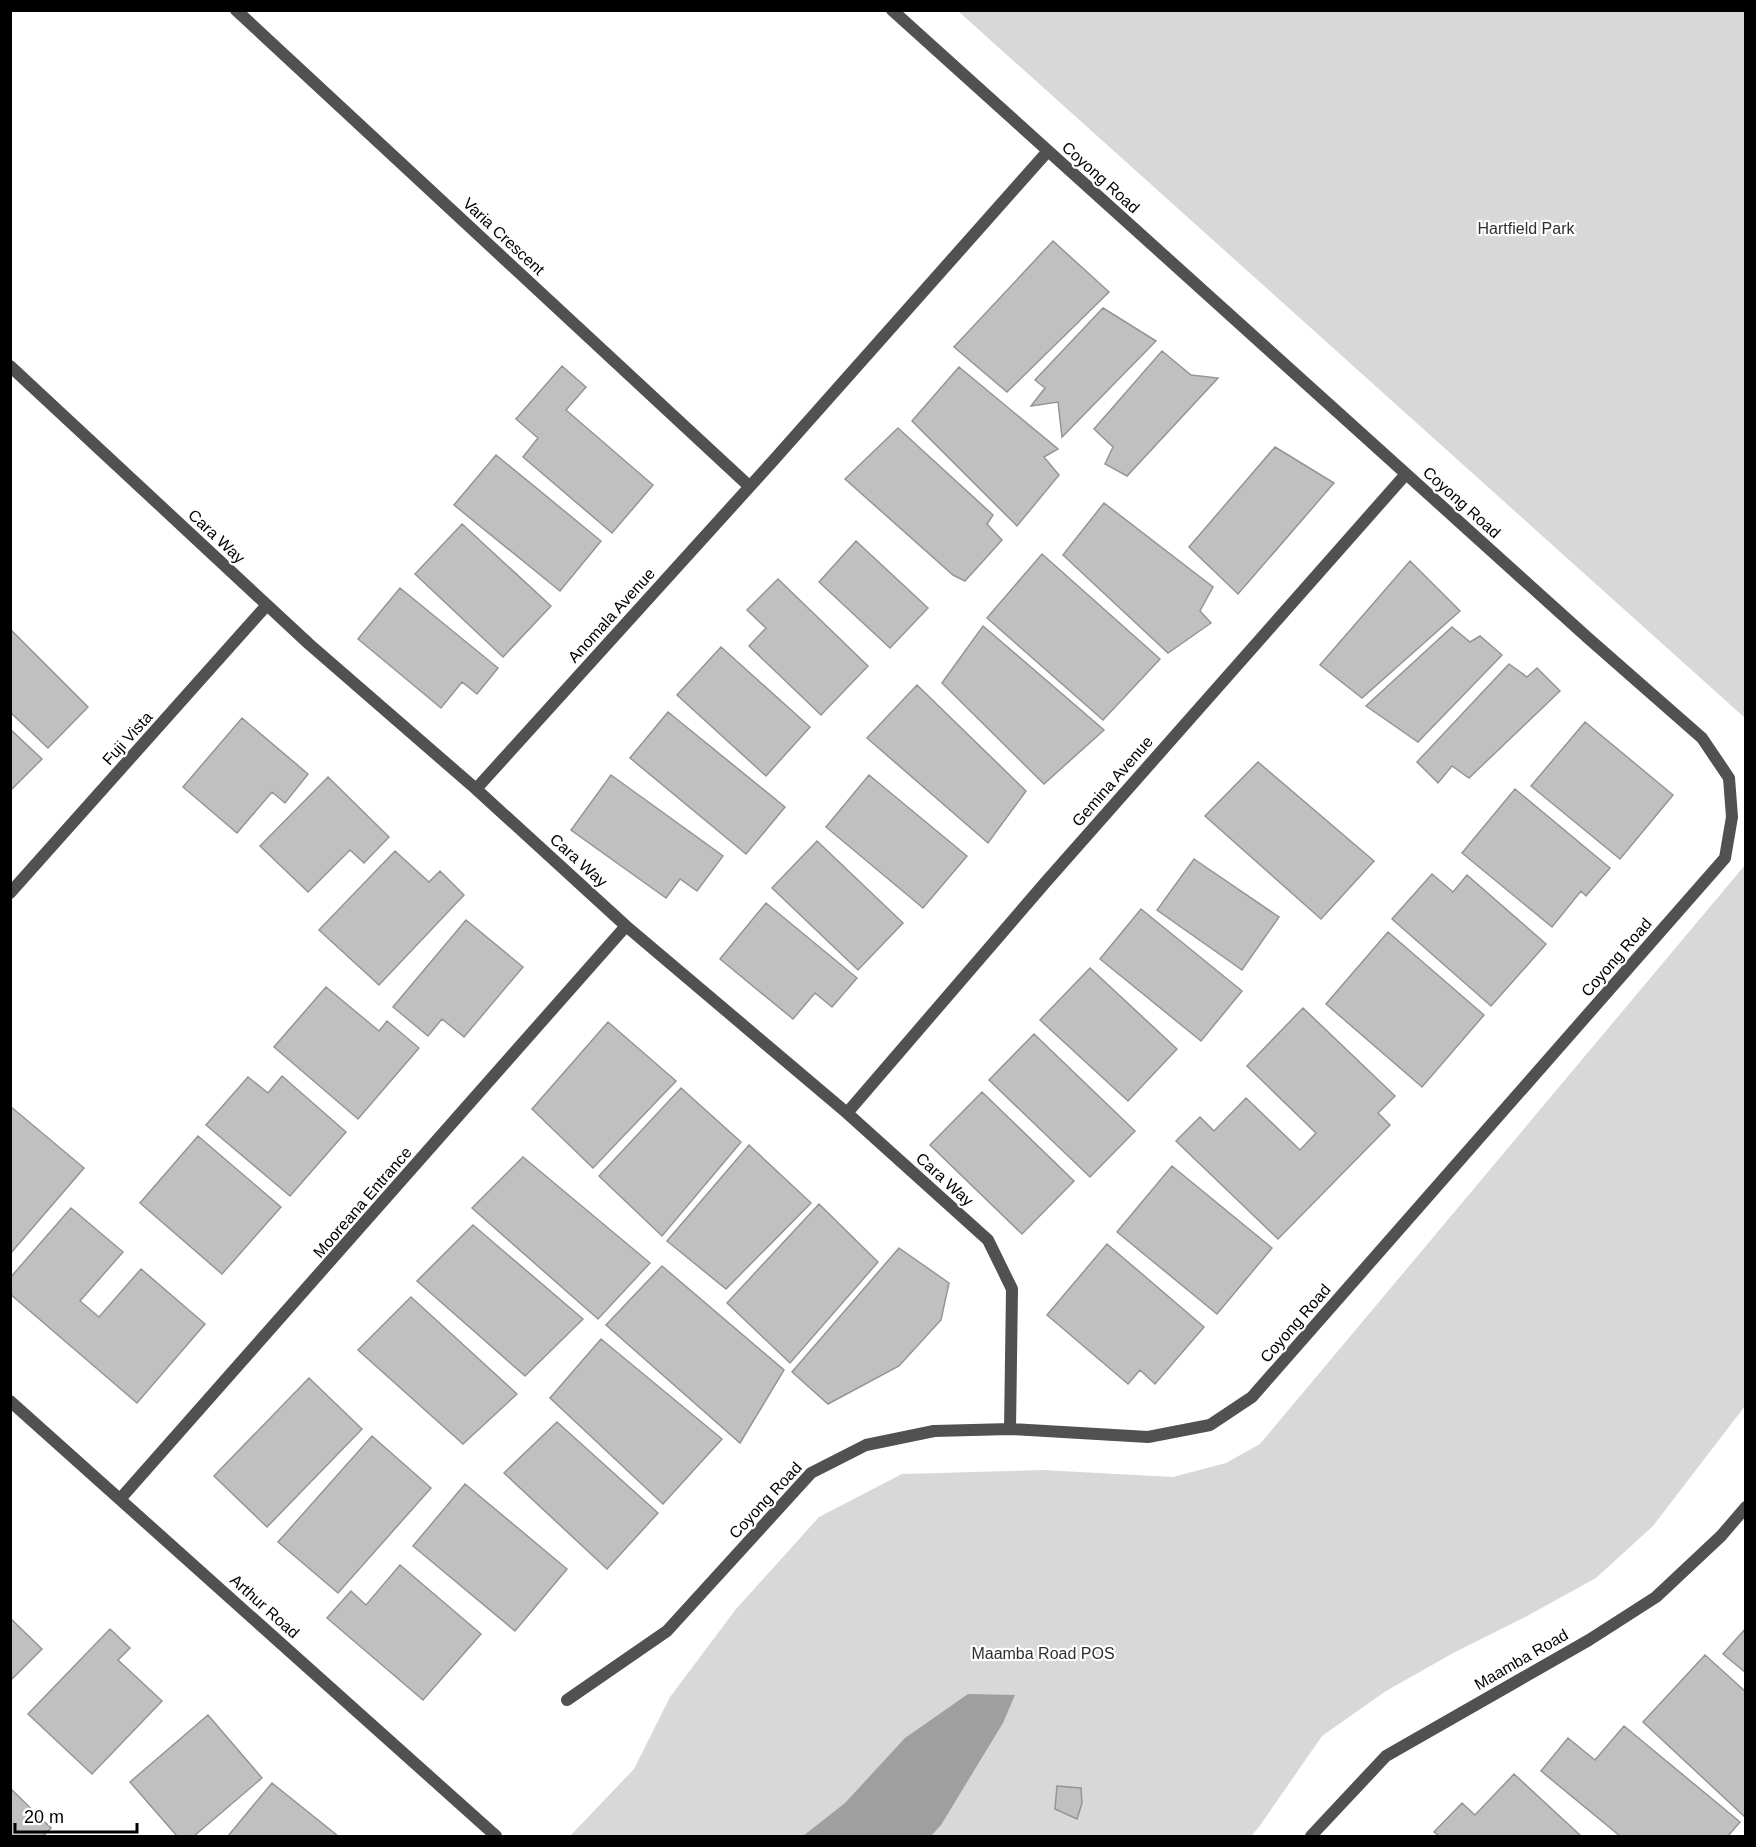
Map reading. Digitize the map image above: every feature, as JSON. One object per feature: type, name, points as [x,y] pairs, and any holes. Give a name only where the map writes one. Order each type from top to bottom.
[{"type":"street","name":"Varia Crescent","points":[[236,10],[750,486]]},
{"type":"street","name":"Coyong Road","points":[[567,1700],[667,1631],[811,1473],[866,1445],[934,1431],[1010,1429],[1148,1437],[1209,1425],[1252,1397],[1725,858],[1732,817],[1729,778],[1702,738],[892,10]]},
{"type":"street","name":"Anomala Avenue","points":[[476,789],[772,462],[1048,151]]},
{"type":"street","name":"Cara Way","points":[[10,366],[309,644],[476,789],[626,926],[846,1113],[988,1240],[1012,1289],[1010,1429]]},
{"type":"street","name":"Gemina Avenue","points":[[846,1113],[1052,875],[1406,474]]},
{"type":"street","name":"Fuji Vista","points":[[10,893],[267,605]]},
{"type":"street","name":"Mooreana Entrance","points":[[121,1498],[626,926]]},
{"type":"street","name":"Arthur Road","points":[[10,1401],[121,1498],[491,1835]]},
{"type":"street","name":"Maamba Road","points":[[1311,1836],[1386,1756],[1589,1640],[1656,1597],[1721,1536],[1746,1507]]},
{"type":"green space","name":"Hartfield Park","points":[[958,11],[1745,11],[1745,718]]},
{"type":"green space","name":"Maamba Road POS","points":[[1745,865],[1745,1406],[1653,1526],[1596,1578],[1386,1691],[1322,1736],[1251,1836],[570,1836],[634,1769],[670,1697],[736,1609],[819,1517],[902,1474],[1042,1470],[1173,1477],[1226,1463],[1260,1444]]},
{"type":"shaded area","points":[[968,1694],[1015,1695],[1003,1723],[941,1825],[931,1836],[803,1836],[845,1803],[905,1738]]},
{"type":"building","points":[[1053,241],[1109,292],[1007,392],[954,347]]},
{"type":"building","points":[[1103,308],[1156,341],[1062,437],[1058,402],[1031,406],[1045,388],[1035,380]]},
{"type":"building","points":[[1162,351],[1191,375],[1218,378],[1127,476],[1105,464],[1113,447],[1094,429]]},
{"type":"building","points":[[562,366],[586,387],[566,410],[653,485],[612,533],[523,457],[538,438],[516,419]]},
{"type":"building","points":[[959,367],[1058,449],[1044,457],[1059,475],[1017,526],[912,421]]},
{"type":"building","points":[[898,428],[993,515],[987,524],[1002,540],[965,581],[953,575],[845,479]]},
{"type":"building","points":[[1275,447],[1334,483],[1238,594],[1189,547]]},
{"type":"building","points":[[496,455],[601,541],[560,591],[454,505]]},
{"type":"building","points":[[1104,503],[1213,587],[1200,611],[1211,623],[1168,653],[1063,555]]},
{"type":"building","points":[[462,524],[551,606],[503,657],[415,574]]},
{"type":"building","points":[[856,541],[928,608],[890,648],[819,582]]},
{"type":"building","points":[[1042,554],[1160,659],[1103,720],[987,618]]},
{"type":"building","points":[[1410,561],[1460,611],[1362,698],[1320,665]]},
{"type":"building","points":[[778,579],[868,666],[821,715],[749,646],[766,628],[747,610]]},
{"type":"building","points":[[400,588],[498,668],[477,694],[462,682],[441,708],[358,639]]},
{"type":"building","points":[[983,626],[1104,730],[1044,784],[942,683]]},
{"type":"building","points":[[1452,627],[1470,642],[1480,636],[1502,655],[1418,742],[1366,706]]},
{"type":"building","points":[[10,629],[88,707],[48,748],[10,712]]},
{"type":"building","points":[[721,647],[810,727],[766,776],[677,695]]},
{"type":"building","points":[[1509,664],[1527,677],[1537,668],[1560,691],[1469,778],[1452,766],[1438,783],[1417,762]]},
{"type":"building","points":[[917,685],[1026,791],[988,843],[867,738]]},
{"type":"building","points":[[668,712],[785,807],[746,854],[630,758]]},
{"type":"building","points":[[242,718],[308,774],[285,803],[272,792],[237,833],[183,787]]},
{"type":"building","points":[[1585,722],[1673,795],[1620,859],[1531,786]]},
{"type":"building","points":[[10,729],[42,759],[10,791]]},
{"type":"building","points":[[1258,762],[1374,861],[1321,919],[1205,816]]},
{"type":"building","points":[[611,775],[723,856],[697,891],[680,879],[666,898],[571,830]]},
{"type":"building","points":[[869,775],[967,856],[923,908],[826,827]]},
{"type":"building","points":[[328,777],[389,837],[364,863],[350,850],[308,892],[260,846]]},
{"type":"building","points":[[1515,789],[1610,868],[1586,896],[1581,891],[1552,927],[1462,853]]},
{"type":"building","points":[[817,841],[903,923],[858,970],[772,888]]},
{"type":"building","points":[[395,851],[429,882],[440,871],[464,895],[379,985],[319,930]]},
{"type":"building","points":[[1194,859],[1279,917],[1242,970],[1157,910]]},
{"type":"building","points":[[1432,874],[1453,892],[1467,875],[1546,944],[1491,1006],[1392,919]]},
{"type":"building","points":[[766,903],[857,978],[832,1007],[815,993],[793,1019],[720,959]]},
{"type":"building","points":[[1141,909],[1242,991],[1201,1041],[1100,959]]},
{"type":"building","points":[[466,920],[523,967],[464,1037],[442,1019],[428,1036],[393,1007]]},
{"type":"building","points":[[1388,932],[1484,1015],[1422,1087],[1326,1004]]},
{"type":"building","points":[[1090,968],[1177,1049],[1128,1101],[1040,1020]]},
{"type":"building","points":[[326,987],[379,1031],[387,1021],[419,1048],[358,1119],[274,1047]]},
{"type":"building","points":[[1303,1008],[1395,1096],[1378,1113],[1390,1125],[1278,1239],[1176,1141],[1200,1117],[1214,1131],[1246,1098],[1300,1150],[1316,1133],[1247,1066]]},
{"type":"building","points":[[608,1022],[676,1081],[593,1168],[532,1109]]},
{"type":"building","points":[[1034,1034],[1135,1131],[1090,1177],[989,1080]]},
{"type":"building","points":[[282,1076],[346,1132],[290,1196],[206,1125],[248,1077],[268,1093]]},
{"type":"building","points":[[681,1088],[741,1142],[662,1236],[599,1176]]},
{"type":"building","points":[[982,1092],[1074,1181],[1022,1234],[930,1145]]},
{"type":"building","points":[[10,1106],[84,1168],[10,1254]]},
{"type":"building","points":[[198,1136],[281,1207],[222,1274],[140,1203]]},
{"type":"building","points":[[749,1145],[811,1203],[726,1289],[667,1241]]},
{"type":"building","points":[[523,1157],[650,1263],[598,1319],[472,1208]]},
{"type":"building","points":[[1172,1166],[1272,1248],[1217,1314],[1117,1232]]},
{"type":"building","points":[[819,1204],[878,1262],[790,1363],[727,1303]]},
{"type":"building","points":[[71,1208],[123,1252],[80,1301],[99,1317],[141,1269],[205,1324],[137,1403],[10,1294],[10,1278]]},
{"type":"building","points":[[473,1225],[583,1319],[525,1376],[417,1281]]},
{"type":"building","points":[[1107,1244],[1204,1327],[1155,1384],[1140,1370],[1128,1384],[1047,1315]]},
{"type":"building","points":[[899,1248],[949,1283],[941,1320],[899,1366],[828,1404],[792,1372]]},
{"type":"building","points":[[662,1266],[784,1370],[740,1443],[606,1325]]},
{"type":"building","points":[[411,1297],[517,1394],[463,1444],[358,1350]]},
{"type":"building","points":[[601,1339],[722,1439],[663,1504],[550,1398]]},
{"type":"building","points":[[309,1378],[362,1429],[267,1527],[214,1476]]},
{"type":"building","points":[[557,1422],[658,1513],[607,1569],[504,1473]]},
{"type":"building","points":[[372,1436],[431,1488],[338,1593],[278,1542]]},
{"type":"building","points":[[465,1484],[567,1569],[515,1631],[413,1546]]},
{"type":"building","points":[[400,1565],[481,1634],[423,1700],[327,1618],[351,1591],[366,1605]]},
{"type":"building","points":[[10,1618],[42,1649],[10,1681]]},
{"type":"building","points":[[1746,1628],[1746,1673],[1723,1654]]},
{"type":"building","points":[[110,1629],[130,1648],[118,1660],[162,1701],[92,1774],[28,1714]]},
{"type":"building","points":[[1705,1655],[1746,1692],[1745,1817],[1643,1722]]},
{"type":"building","points":[[208,1715],[262,1778],[194,1836],[177,1836],[130,1782]]},
{"type":"building","points":[[1624,1726],[1740,1822],[1728,1836],[1620,1836],[1541,1771],[1568,1738],[1595,1760]]},
{"type":"building","points":[[1514,1774],[1581,1836],[1439,1836],[1434,1832],[1462,1803],[1475,1815]]},
{"type":"building","points":[[272,1783],[338,1836],[228,1836]]},
{"type":"building","points":[[1057,1786],[1081,1788],[1082,1803],[1077,1819],[1055,1809]]},
{"type":"building","points":[[10,1788],[51,1828],[43,1836],[10,1836]]}]
